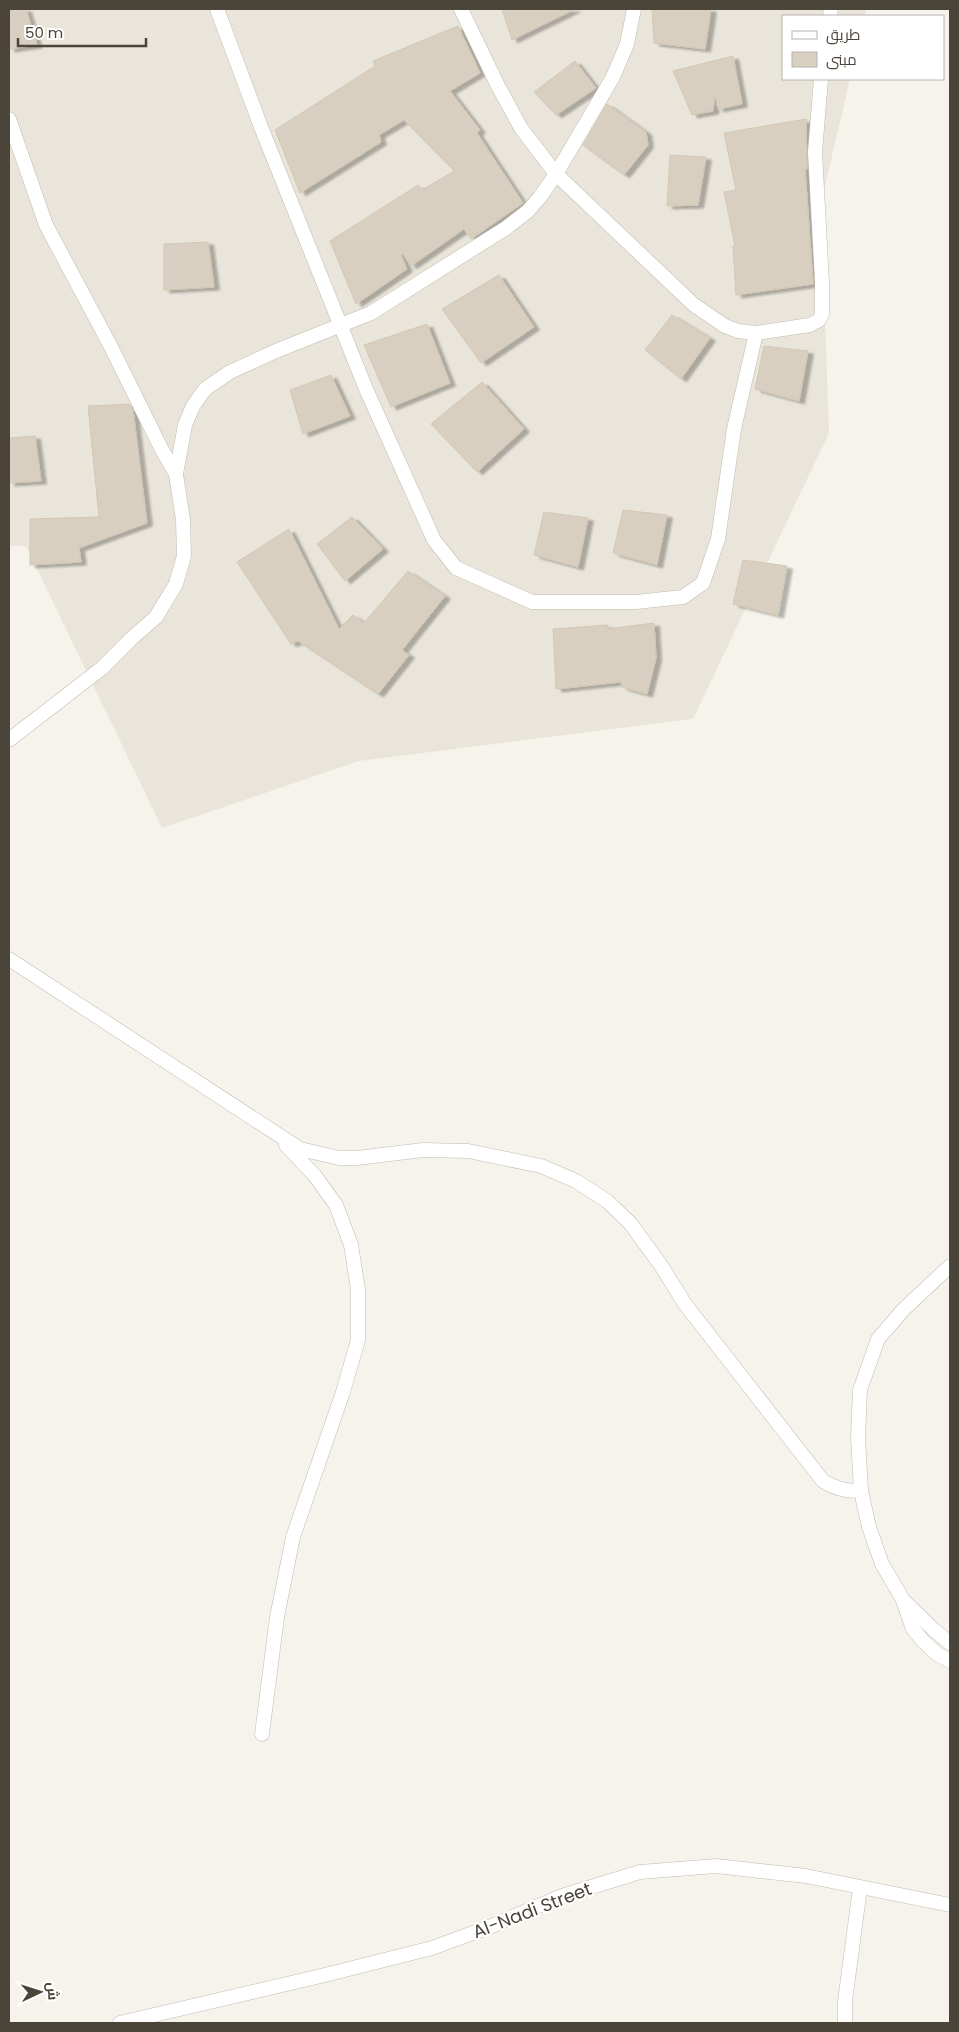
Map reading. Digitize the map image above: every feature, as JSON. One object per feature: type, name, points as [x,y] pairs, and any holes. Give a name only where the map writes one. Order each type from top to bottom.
[{"type":"street","points":[[217,9],[261,127],[366,388],[434,540],[456,568],[532,602],[636,602],[674,598],[684,596],[703,583],[718,538],[734,429],[756,333]]},
{"type":"street","points":[[461,9],[498,86],[521,128],[556,174],[694,305],[725,326],[738,331],[756,333],[810,325],[819,320],[822,314],[815,152],[821,80]]},
{"type":"street","points":[[9,740],[102,668],[156,617],[176,584],[184,556],[183,520],[176,474],[185,426],[193,406],[205,390],[230,372],[276,351],[371,313],[506,228],[534,204],[556,174],[622,59],[634,9]]},
{"type":"street","points":[[9,119],[46,225],[176,474]]},
{"type":"street","points":[[9,959],[300,1149],[339,1158],[357,1158],[423,1150],[468,1151],[541,1166],[576,1181],[607,1201],[630,1223],[660,1264],[685,1304],[823,1481],[834,1488],[847,1491],[861,1491]]},
{"type":"street","points":[[262,1734],[277,1617],[293,1537],[343,1392],[358,1340],[358,1289],[351,1245],[336,1205],[315,1176],[273,1132]]},
{"type":"street","points":[[950,1266],[904,1310],[878,1339],[860,1390],[858,1438],[861,1491],[869,1527],[882,1564],[902,1598],[913,1629],[937,1654],[950,1661]]},
{"type":"street","points":[[902,1598],[950,1643]]},
{"type":"street","name":"Al-Nadi Street","points":[[120,2023],[432,1948],[562,1896],[640,1872],[716,1866],[806,1876],[950,1906]]},
{"type":"street","points":[[845,2023],[845,2001],[860,1888]]},
{"type":"shaded area","points":[[9,9],[866,9],[865,15],[782,15],[782,80],[850,80],[821,203],[829,433],[693,719],[359,761],[162,828],[26,546],[9,546]]},
{"type":"building","points":[[9,9],[26,9],[37,45],[9,49]]},
{"type":"building","points":[[502,9],[575,9],[512,40]]},
{"type":"building","points":[[652,9],[711,9],[705,49],[654,43]]},
{"type":"building","points":[[458,26],[480,73],[450,91],[480,130],[477,133],[523,203],[471,239],[464,229],[411,266],[403,254],[401,255],[407,269],[356,304],[330,241],[418,185],[422,190],[454,171],[404,120],[379,135],[381,142],[300,193],[275,130],[375,66],[373,61]]},
{"type":"building","points":[[733,56],[742,104],[718,109],[715,94],[713,111],[692,115],[673,71]]},
{"type":"building","points":[[575,61],[596,88],[556,115],[534,92]]},
{"type":"building","points":[[607,104],[646,132],[648,145],[624,175],[583,145]]},
{"type":"building","points":[[806,119],[807,169],[805,169],[813,284],[736,295],[733,246],[735,246],[724,192],[736,190],[724,133]]},
{"type":"building","points":[[670,155],[706,157],[698,205],[667,206]]},
{"type":"building","points":[[208,242],[214,287],[164,290],[164,244]]},
{"type":"building","points":[[499,275],[534,327],[481,363],[442,309]]},
{"type":"building","points":[[672,315],[710,338],[681,379],[645,350]]},
{"type":"building","points":[[427,324],[450,383],[391,407],[364,345]]},
{"type":"building","points":[[764,346],[808,351],[799,401],[755,389]]},
{"type":"building","points":[[331,375],[350,416],[303,434],[290,390]]},
{"type":"building","points":[[482,382],[524,429],[477,472],[431,424]]},
{"type":"building","points":[[129,404],[133,410],[147,523],[79,548],[81,562],[30,565],[30,519],[99,517],[88,406]]},
{"type":"building","points":[[35,436],[41,481],[9,483],[9,438]]},
{"type":"building","points":[[623,510],[667,515],[657,565],[613,553]]},
{"type":"building","points":[[544,512],[588,518],[578,567],[534,555]]},
{"type":"building","points":[[352,517],[383,549],[345,581],[317,544]]},
{"type":"building","points":[[289,529],[339,629],[353,615],[364,623],[408,571],[445,596],[402,650],[409,655],[378,694],[298,641],[291,644],[237,562]]},
{"type":"building","points":[[743,560],[787,566],[778,615],[733,604]]},
{"type":"building","points":[[654,623],[656,658],[647,694],[622,687],[621,682],[556,689],[553,629],[608,625],[608,629]]}]
